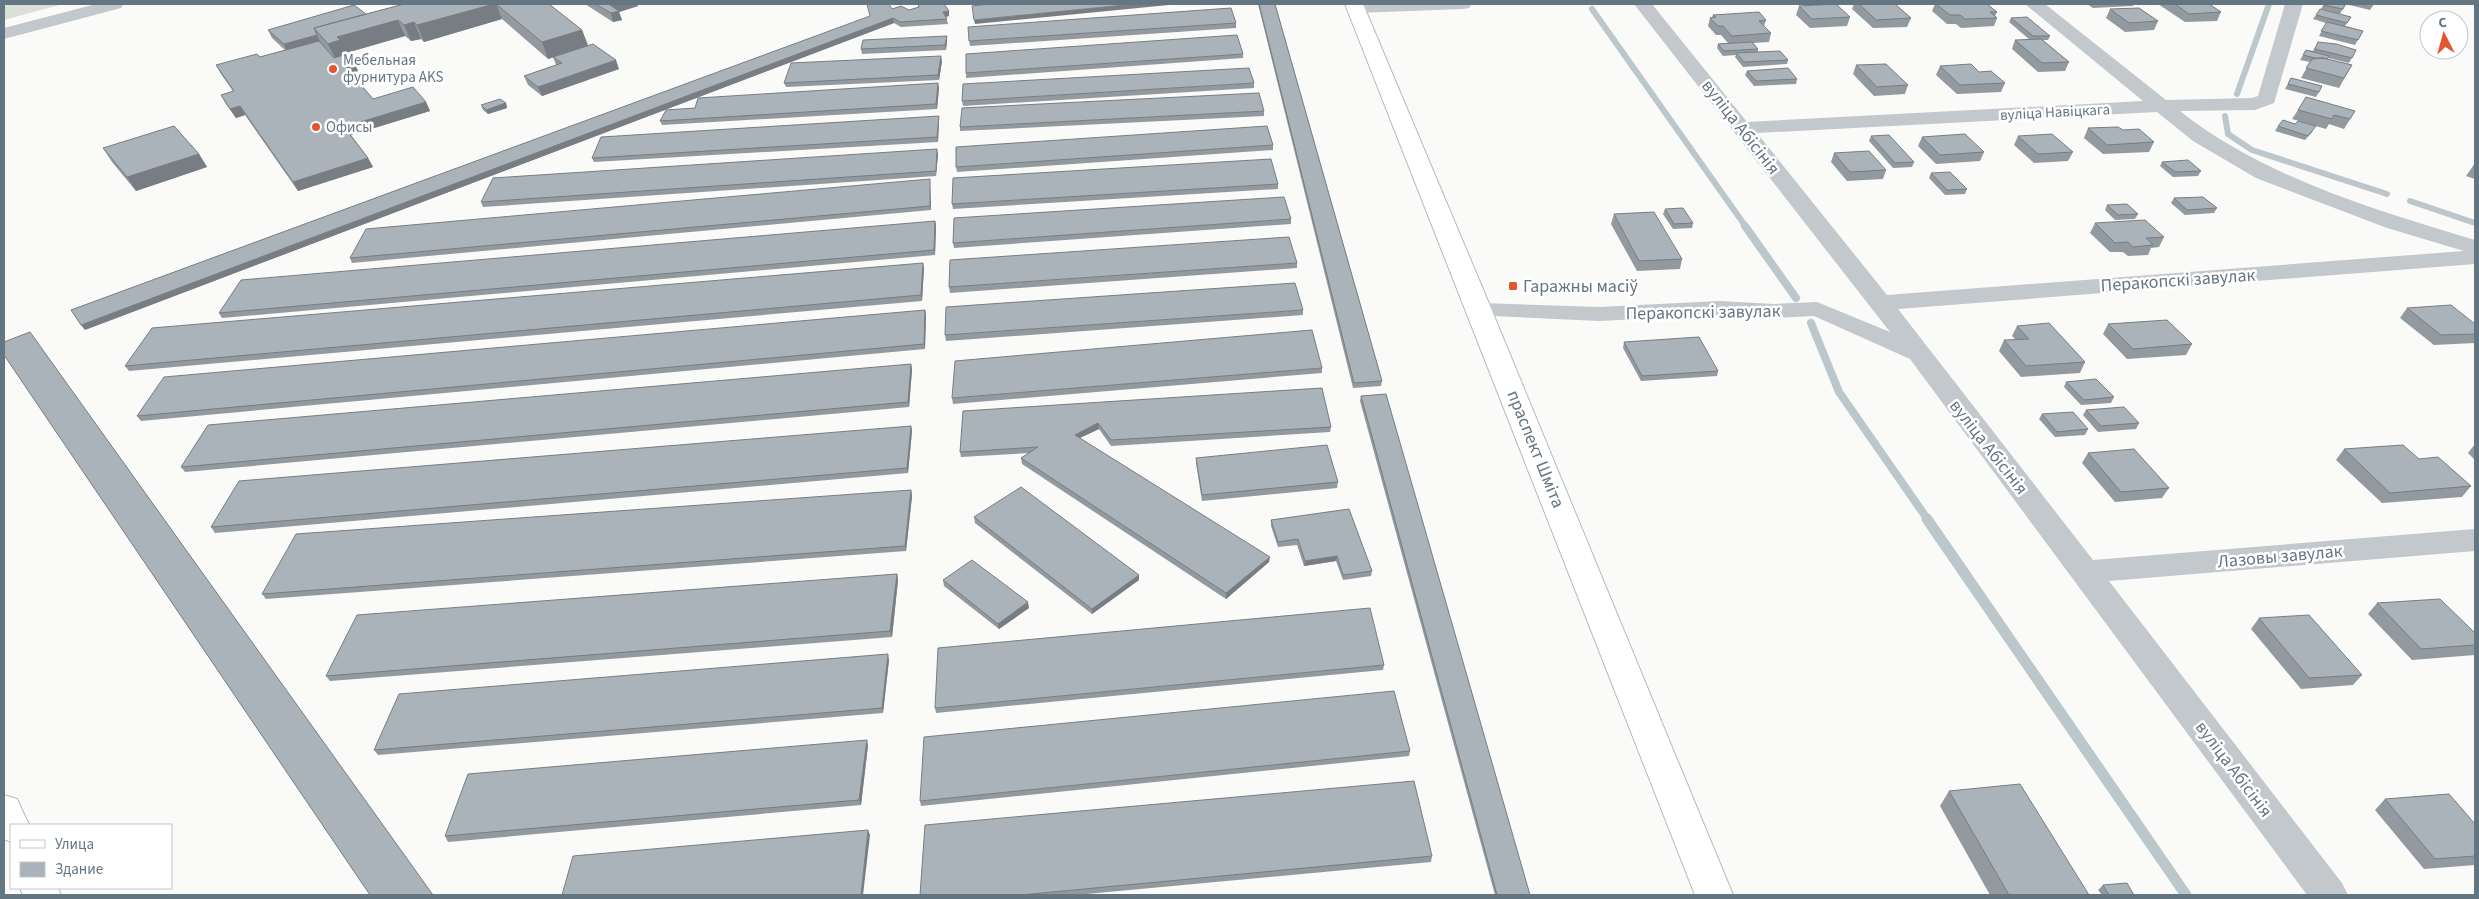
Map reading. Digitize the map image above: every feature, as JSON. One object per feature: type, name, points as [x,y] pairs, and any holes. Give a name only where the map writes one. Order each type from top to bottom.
[{"type":"main road","name":"праспект Шміта","points":[[1355,6],[1480,310],[1714,895]]},
{"type":"main road","points":[[4,810],[10,824]]},
{"type":"street","points":[[4,34],[115,4]]},
{"type":"street","points":[[1355,6],[1463,4]]},
{"type":"street","name":"вуліца Абісінія","points":[[1643,4],[1881,303],[1917,354],[2086,572],[2329,895]]},
{"type":"street","points":[[2034,4],[2200,137],[2264,173],[2395,223],[2475,247]]},
{"type":"street","name":"вуліца Навіцкага","points":[[1742,128],[2159,106],[2255,104],[2267,99],[2294,4]]},
{"type":"street","name":"Перакопскі завулак","points":[[1881,303],[2475,257]]},
{"type":"street","name":"Перакопскі завулак","points":[[1480,310],[1599,314],[1719,308],[1774,311],[1817,309],[1917,354]]},
{"type":"street","name":"Лазовы завулак","points":[[2086,572],[2475,540]]},
{"type":"shaded area","points":[[4,4],[63,4],[4,20]]},
{"type":"building","points":[[404,4],[494,4],[417,25],[414,22],[404,25],[398,20],[337,37],[340,40],[328,44],[314,28]]},
{"type":"building","points":[[496,4],[549,4],[582,30],[542,42]]},
{"type":"building","points":[[595,4],[614,4],[610,5],[619,11],[611,13]]},
{"type":"building","points":[[867,4],[889,4],[892,9],[901,6],[909,10],[919,7],[918,4],[944,4],[949,11],[943,12],[947,19],[900,22],[893,18],[81,325],[71,310],[870,16]]},
{"type":"building","points":[[990,4],[1135,4],[974,20],[972,6]]},
{"type":"building","points":[[1259,4],[1275,4],[1382,381],[1354,383]]},
{"type":"building","points":[[1836,4],[1850,17],[1812,19],[1799,6]]},
{"type":"building","points":[[1859,4],[1895,4],[1911,18],[1876,20]]},
{"type":"building","points":[[1936,4],[1987,4],[1997,12],[1990,12],[1997,18],[1965,19],[1960,15],[1950,15]]},
{"type":"building","points":[[2175,4],[2209,4],[2221,12],[2189,14]]},
{"type":"building","points":[[2324,4],[2338,4],[2345,5],[2343,9]]},
{"type":"building","points":[[354,5],[366,14],[314,28],[317,35],[284,44],[268,30]]},
{"type":"building","points":[[1231,8],[1236,23],[969,41],[968,27]]},
{"type":"building","points":[[2139,8],[2158,21],[2129,23],[2110,9]]},
{"type":"building","points":[[2320,9],[2351,17],[2347,23],[2316,15]]},
{"type":"building","points":[[1759,12],[1766,20],[1759,21],[1771,33],[1732,36],[1723,26],[1718,26],[1710,18],[1716,17],[1713,15]]},
{"type":"building","points":[[2027,17],[2050,36],[2033,36],[2011,18]]},
{"type":"building","points":[[2327,22],[2363,31],[2358,40],[2321,31]]},
{"type":"building","points":[[1237,35],[1243,54],[966,73],[966,54]]},
{"type":"building","points":[[947,36],[945,45],[861,49],[863,40]]},
{"type":"building","points":[[2041,39],[2069,62],[2042,63],[2015,40]]},
{"type":"building","name":"Офисы","points":[[319,41],[334,58],[347,54],[354,62],[344,65],[373,99],[413,87],[426,102],[344,127],[368,158],[293,182],[240,106],[230,109],[221,95],[234,91],[216,65],[257,54],[260,57]]},
{"type":"building","points":[[1752,42],[1758,49],[1724,51],[1718,44]]},
{"type":"building","points":[[2318,42],[2336,44],[2356,50],[2352,58],[2315,49]]},
{"type":"building","points":[[593,44],[616,60],[538,87],[524,76],[562,63],[553,57]]},
{"type":"building","points":[[2306,50],[2329,56],[2327,59],[2303,55]]},
{"type":"building","points":[[1780,51],[1788,60],[1744,62],[1736,53]]},
{"type":"building","points":[[941,56],[938,75],[784,83],[791,63]]},
{"type":"building","points":[[2323,58],[2352,65],[2344,78],[2306,68],[2312,59]]},
{"type":"building","points":[[1886,64],[1908,85],[1877,87],[1856,65]]},
{"type":"building","points":[[1971,64],[1979,72],[1991,71],[2005,83],[1960,85],[1940,66]]},
{"type":"building","points":[[1249,68],[1254,83],[962,101],[963,84]]},
{"type":"building","points":[[1788,68],[1797,79],[1756,81],[1747,71]]},
{"type":"building","points":[[2291,78],[2322,86],[2319,92],[2288,84]]},
{"type":"building","points":[[938,83],[936,104],[660,121],[666,110],[695,108],[698,98]]},
{"type":"building","points":[[1259,93],[1264,111],[960,127],[962,108]]},
{"type":"building","points":[[2306,97],[2355,111],[2350,119],[2334,115],[2332,119],[2298,110]]},
{"type":"building","points":[[500,99],[506,103],[486,110],[481,105]]},
{"type":"building","points":[[939,116],[937,137],[592,158],[601,137]]},
{"type":"building","points":[[2283,120],[2295,124],[2298,121],[2316,126],[2308,136],[2278,126]]},
{"type":"building","points":[[174,126],[199,154],[127,177],[103,148]]},
{"type":"building","points":[[1267,126],[1273,145],[956,167],[956,147]]},
{"type":"building","points":[[2118,127],[2123,130],[2139,129],[2154,142],[2107,145],[2088,128]]},
{"type":"building","points":[[1965,134],[1984,152],[1940,155],[1922,137]]},
{"type":"building","points":[[2052,134],[2073,152],[2038,154],[2018,136]]},
{"type":"building","points":[[1889,135],[1914,162],[1895,163],[1871,136]]},
{"type":"building","points":[[937,149],[936,171],[481,202],[493,178]]},
{"type":"building","points":[[1869,151],[1886,170],[1850,172],[1834,153]]},
{"type":"building","points":[[1271,159],[1278,184],[952,204],[953,178]]},
{"type":"building","points":[[2188,160],[2201,171],[2175,172],[2162,162]]},
{"type":"building","points":[[1950,172],[1967,189],[1947,190],[1931,173]]},
{"type":"building","points":[[930,179],[930,206],[350,258],[366,229]]},
{"type":"building","points":[[1284,197],[1291,219],[953,243],[954,218]]},
{"type":"building","points":[[2203,197],[2217,208],[2187,210],[2174,198]]},
{"type":"building","points":[[2127,204],[2138,214],[2118,215],[2107,205]]},
{"type":"building","points":[[1683,208],[1693,223],[1674,224],[1665,209]]},
{"type":"building","points":[[1654,212],[1682,259],[1639,261],[1614,214]]},
{"type":"building","points":[[2145,220],[2164,237],[2146,238],[2153,245],[2133,247],[2128,242],[2115,243],[2095,223]]},
{"type":"building","points":[[935,221],[934,250],[219,313],[241,280]]},
{"type":"building","points":[[1289,237],[1297,263],[949,287],[950,260]]},
{"type":"building","points":[[923,263],[921,295],[125,366],[152,328]]},
{"type":"building","points":[[1295,283],[1303,310],[945,335],[946,307]]},
{"type":"building","points":[[2451,305],[2475,324],[2475,334],[2441,335],[2407,308]]},
{"type":"building","points":[[925,310],[924,344],[137,416],[164,377]]},
{"type":"building","points":[[2167,320],[2192,344],[2133,349],[2108,324]]},
{"type":"building","points":[[2049,323],[2085,362],[2026,366],[2004,340],[2029,339],[2017,326]]},
{"type":"building","points":[[1312,330],[1322,368],[952,398],[955,361]]},
{"type":"building","points":[[30,332],[433,895],[370,895],[4,355],[4,342]]},
{"type":"building","points":[[1699,337],[1718,371],[1642,376],[1624,342]]},
{"type":"building","points":[[911,364],[908,402],[181,467],[208,425]]},
{"type":"building","points":[[2096,379],[2114,397],[2084,400],[2066,382]]},
{"type":"building","points":[[1322,388],[1331,427],[1111,440],[1098,423],[1075,435],[1270,557],[1226,593],[1021,458],[1038,447],[960,452],[963,411]]},
{"type":"building","points":[[1386,394],[1530,895],[1497,895],[1361,396]]},
{"type":"building","points":[[2124,407],[2139,423],[2101,426],[2086,410]]},
{"type":"building","points":[[2073,412],[2088,429],[2057,432],[2042,414]]},
{"type":"building","points":[[911,426],[907,468],[211,527],[239,481]]},
{"type":"building","points":[[1327,445],[1338,482],[1202,495],[1196,458]]},
{"type":"building","points":[[2403,445],[2419,459],[2438,457],[2471,486],[2390,493],[2344,449]]},
{"type":"building","points":[[2134,449],[2169,488],[2121,492],[2088,453]]},
{"type":"building","points":[[1021,487],[1139,575],[1092,609],[974,517]]},
{"type":"building","points":[[911,490],[905,546],[262,594],[296,534]]},
{"type":"building","points":[[1349,509],[1372,571],[1343,575],[1337,556],[1305,561],[1298,539],[1278,542],[1271,520]]},
{"type":"building","points":[[972,560],[1028,602],[998,624],[943,580]]},
{"type":"building","points":[[897,574],[890,631],[326,676],[357,615]]},
{"type":"building","points":[[2440,599],[2475,633],[2475,645],[2421,649],[2377,603]]},
{"type":"building","points":[[1370,608],[1384,665],[935,708],[938,648]]},
{"type":"building","points":[[2309,615],[2362,675],[2309,678],[2259,618]]},
{"type":"building","points":[[888,654],[882,708],[374,750],[399,694]]},
{"type":"building","points":[[1394,691],[1410,751],[920,801],[924,737]]},
{"type":"building","points":[[867,740],[859,800],[445,836],[468,774]]},
{"type":"building","points":[[1414,781],[1432,856],[1021,895],[920,895],[925,825]]},
{"type":"building","points":[[2020,784],[2089,895],[2009,895],[1949,791]]},
{"type":"building","points":[[2449,794],[2475,824],[2475,856],[2435,859],[2385,799]]},
{"type":"building","points":[[868,830],[861,895],[562,895],[573,856]]},
{"type":"building","points":[[2127,883],[2134,895],[2109,895],[2103,885]]},
{"type":"waterway","points":[[2237,94],[2269,4]]},
{"type":"waterway","points":[[1592,9],[1746,227]]},
{"type":"waterway","points":[[2225,116],[2228,134],[2252,150],[2387,194]]},
{"type":"waterway","points":[[2410,201],[2475,223]]},
{"type":"waterway","points":[[1745,226],[1796,298]]},
{"type":"waterway","points":[[1811,323],[1839,392],[1928,520]]},
{"type":"waterway","points":[[1927,519],[2186,895]]},
{"type":"place","name":"Мебельная фурнитура AKS","points":[[333,69]]},
{"type":"place","name":"Офисы","points":[[316,127]]},
{"type":"place","name":"Гаражны масіў","points":[[1513,286]]}]
